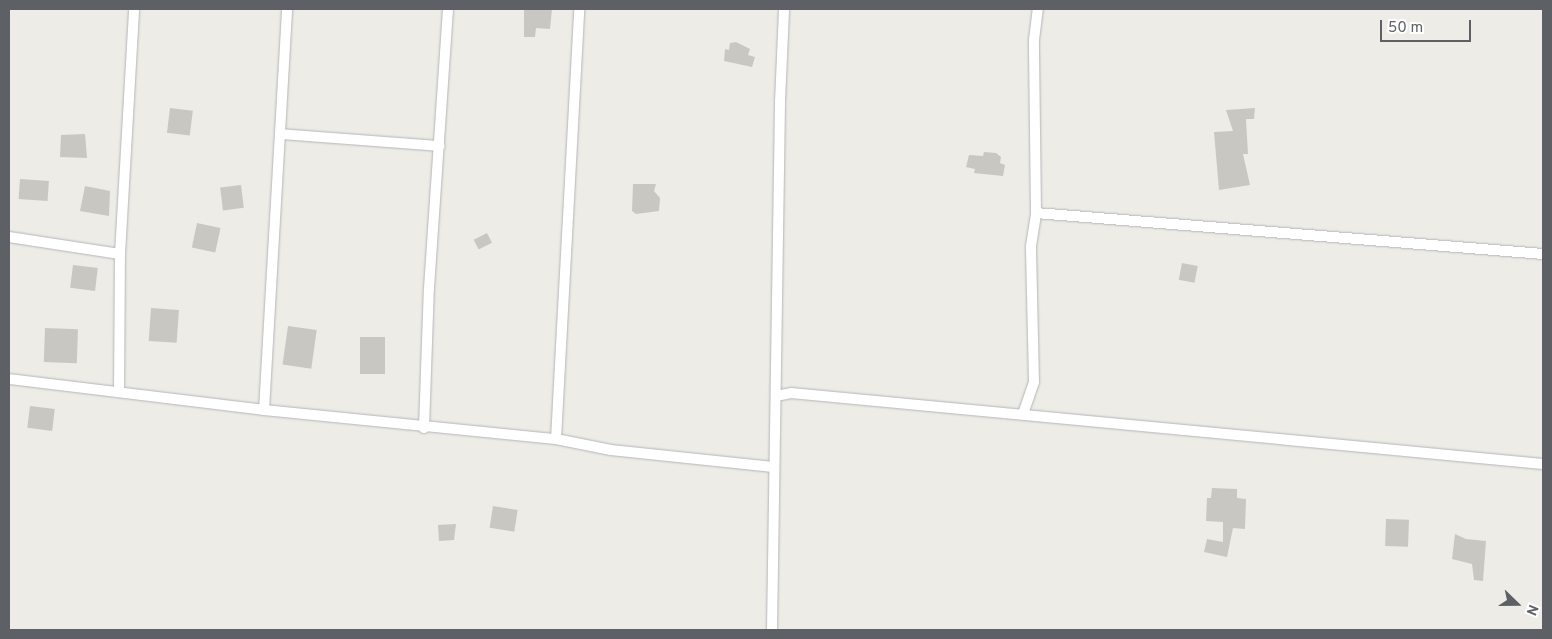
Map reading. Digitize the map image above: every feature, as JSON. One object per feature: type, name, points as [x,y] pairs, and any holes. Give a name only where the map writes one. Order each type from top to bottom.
[{"type":"street","points":[[119,392],[120,254],[134,9]]},
{"type":"street","points":[[264,410],[287,9]]},
{"type":"street","points":[[424,428],[429,288],[448,9]]},
{"type":"street","points":[[556,439],[579,9]]},
{"type":"street","points":[[772,630],[780,102],[784,9]]},
{"type":"street","points":[[1023,414],[1034,382],[1031,246],[1036,212],[1034,40],[1038,9]]},
{"type":"street","points":[[280,134],[440,146]]},
{"type":"street","points":[[1036,212],[1543,254]]},
{"type":"street","points":[[9,237],[120,254]]},
{"type":"street","points":[[9,379],[424,428],[556,439],[611,450],[773,467]]},
{"type":"street","points":[[776,396],[791,393],[1543,464]]},
{"type":"building","points":[[524,9],[552,9],[550,29],[536,28],[535,37],[524,37]]},
{"type":"building","points":[[736,42],[750,49],[748,55],[755,57],[752,67],[724,61],[725,49],[729,50],[730,43]]},
{"type":"building","points":[[170,108],[193,111],[190,136],[167,133]]},
{"type":"building","points":[[1255,108],[1254,119],[1246,119],[1248,154],[1243,154],[1250,185],[1219,190],[1214,132],[1233,131],[1226,110]]},
{"type":"building","points":[[85,134],[87,158],[60,157],[61,135]]},
{"type":"building","points":[[984,152],[996,153],[1001,157],[1000,163],[1005,165],[1003,176],[974,173],[975,169],[966,167],[969,155],[983,156]]},
{"type":"building","points":[[20,179],[49,181],[48,201],[19,199]]},
{"type":"building","points":[[633,184],[656,184],[654,191],[660,198],[659,211],[636,214],[632,211]]},
{"type":"building","points":[[241,185],[244,208],[223,210],[220,188]]},
{"type":"building","points":[[85,186],[110,191],[109,216],[80,211]]},
{"type":"building","points":[[197,223],[220,228],[215,252],[192,247]]},
{"type":"building","points":[[487,233],[492,243],[479,250],[474,240]]},
{"type":"building","points":[[1182,263],[1198,266],[1194,283],[1179,280]]},
{"type":"building","points":[[73,265],[98,268],[95,291],[70,288]]},
{"type":"building","points":[[151,308],[179,310],[177,343],[149,341]]},
{"type":"building","points":[[288,326],[317,330],[311,369],[283,365]]},
{"type":"building","points":[[45,328],[78,329],[77,363],[44,362]]},
{"type":"building","points":[[360,337],[385,337],[385,374],[360,374]]},
{"type":"building","points":[[30,406],[55,409],[52,431],[27,428]]},
{"type":"building","points":[[1212,488],[1237,489],[1237,498],[1246,499],[1245,529],[1233,528],[1227,557],[1204,552],[1207,539],[1223,542],[1223,522],[1206,521],[1207,498],[1211,498]]},
{"type":"building","points":[[493,506],[518,510],[514,532],[490,528]]},
{"type":"building","points":[[1386,519],[1409,520],[1408,547],[1385,546]]},
{"type":"building","points":[[456,524],[454,540],[439,541],[438,525]]},
{"type":"building","points":[[1455,534],[1466,539],[1486,541],[1483,581],[1474,580],[1472,564],[1452,559]]}]
